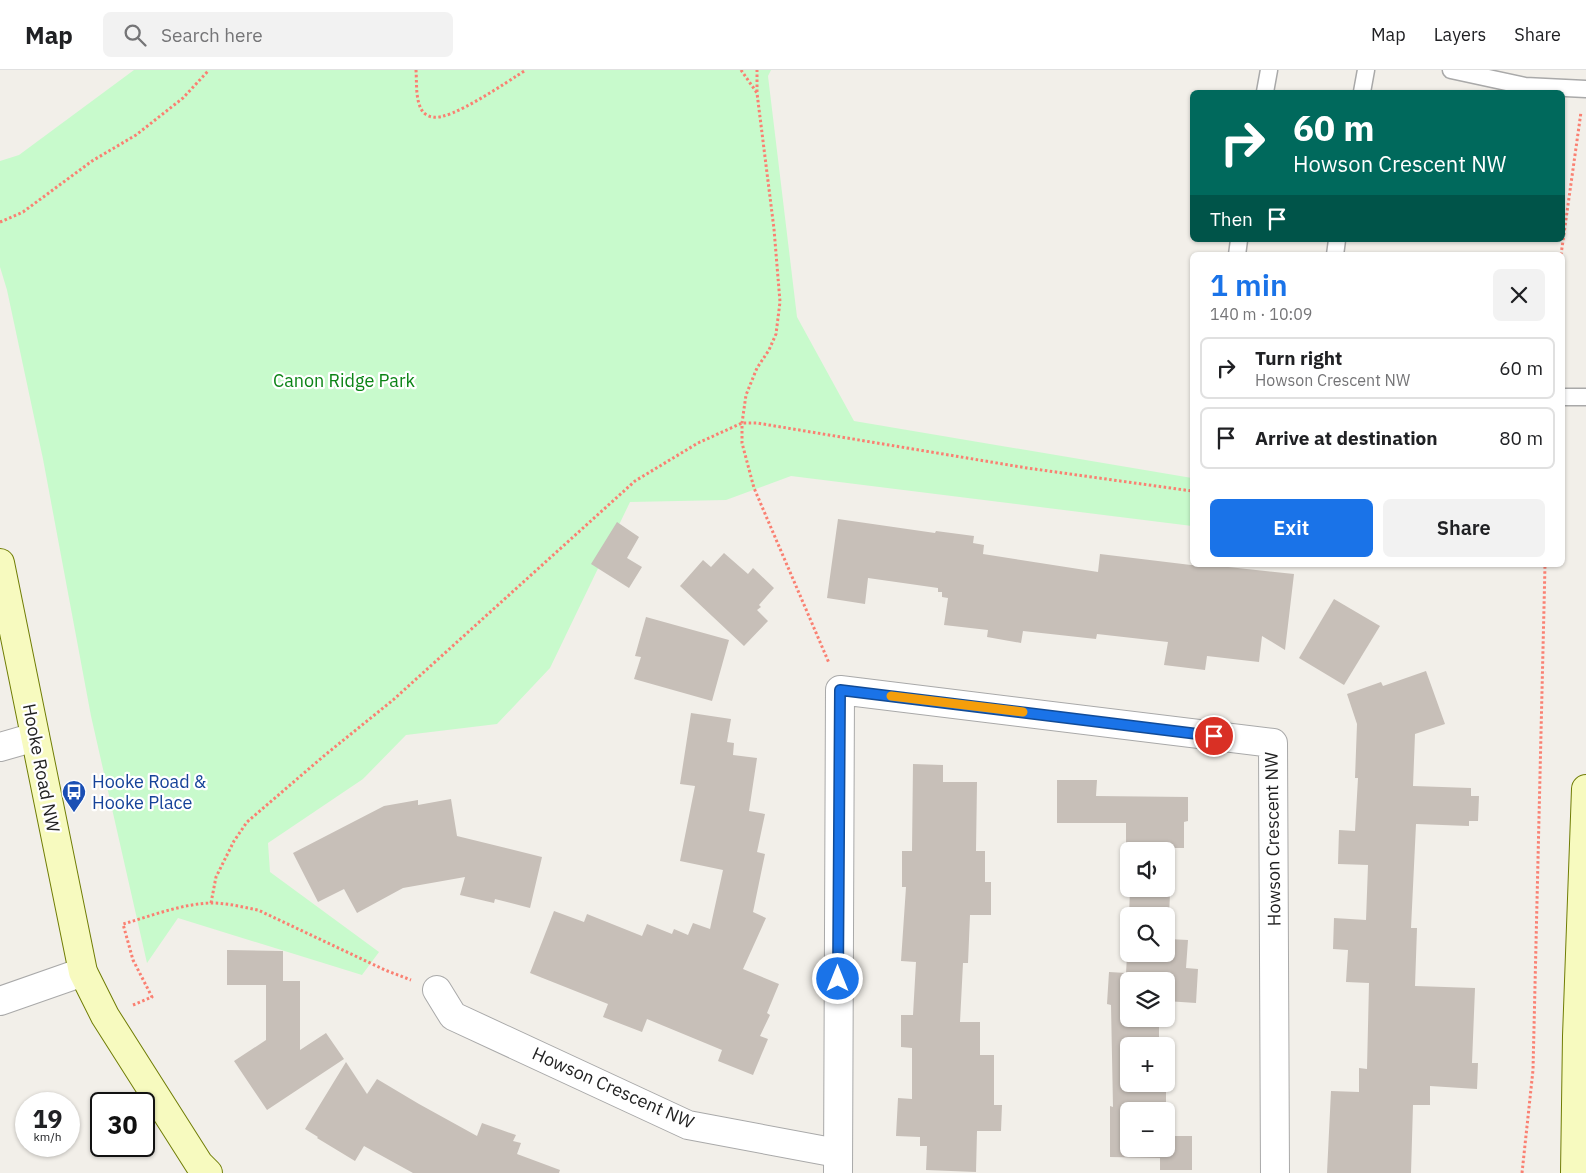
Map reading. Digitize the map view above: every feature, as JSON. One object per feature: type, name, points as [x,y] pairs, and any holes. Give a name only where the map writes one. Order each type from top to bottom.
[{"type":"street","name":"Hooke Road NW","points":[[0,563],[83,972],[105,1016],[199,1164],[208,1173]]},
{"type":"street","name":"Howson Crescent NW","points":[[437,990],[453,1016],[688,1125],[838,1163],[840,690],[1273,743],[1275,1173]]},
{"type":"street","points":[[0,747],[35,736]]},
{"type":"street","points":[[1575,1173],[1577,1036],[1586,790]]},
{"type":"street","points":[[0,1001],[83,972]]},
{"type":"lane","points":[[1362,90],[1366,70]]},
{"type":"lane","points":[[1451,70],[1525,86],[1585,89]]},
{"type":"lane","points":[[1565,397],[1586,398]]},
{"type":"path","points":[[0,222],[23,212],[92,161],[136,135],[184,98],[209,70]]},
{"type":"path","points":[[416,70],[418,104],[424,114],[434,118],[447,115],[467,106],[526,70]]},
{"type":"path","points":[[741,70],[757,93]]},
{"type":"path","points":[[757,70],[757,93],[774,229],[780,302],[776,334],[769,350],[757,368],[746,395],[742,423],[742,443],[754,488],[840,690]]},
{"type":"path","points":[[1565,227],[1585,89]]},
{"type":"path","points":[[211,903],[216,877],[246,822],[392,700],[635,481],[698,443],[742,423],[757,423],[1027,468],[1190,491]]},
{"type":"path","points":[[1522,1173],[1533,1070],[1545,567]]},
{"type":"path","points":[[105,1016],[152,997],[133,960],[123,924],[180,908],[211,903],[258,910],[385,970],[437,990]]},
{"type":"green space","name":"Canon Ridge Park","points":[[134,70],[771,70],[768,76],[797,317],[854,421],[1190,478],[1190,526],[791,476],[726,500],[630,502],[550,668],[497,724],[406,735],[363,779],[268,843],[270,872],[379,952],[362,975],[178,918],[147,963],[91,716],[43,459],[7,290],[0,267],[0,161],[19,155]]},
{"type":"building","points":[[838,519],[935,533],[936,531],[974,536],[973,543],[984,545],[983,554],[1098,572],[1100,554],[1190,565],[1190,567],[1229,567],[1294,574],[1285,650],[1262,636],[1259,662],[1207,656],[1205,670],[1164,665],[1168,642],[1097,634],[1096,639],[1023,631],[1021,643],[987,637],[988,630],[944,625],[948,598],[942,597],[942,592],[938,592],[938,588],[868,578],[865,604],[827,598]]},
{"type":"building","points":[[617,522],[639,537],[627,558],[642,567],[629,588],[591,564]]},
{"type":"building","points":[[724,553],[748,574],[753,568],[774,588],[757,610],[768,621],[744,646],[680,586],[703,560],[711,567]]},
{"type":"building","points":[[1334,599],[1380,626],[1344,685],[1299,658]]},
{"type":"building","points":[[646,617],[729,640],[712,701],[634,679],[641,657],[635,656]]},
{"type":"building","points":[[1426,671],[1445,724],[1415,734],[1413,786],[1471,788],[1471,796],[1479,796],[1478,821],[1469,821],[1469,826],[1416,824],[1411,928],[1417,928],[1415,986],[1475,988],[1472,1063],[1478,1063],[1477,1089],[1430,1086],[1430,1105],[1413,1105],[1411,1173],[1327,1173],[1331,1091],[1359,1092],[1359,1068],[1367,1069],[1369,983],[1346,982],[1348,950],[1333,949],[1334,918],[1366,920],[1368,865],[1338,864],[1339,830],[1355,831],[1358,778],[1355,778],[1357,724],[1347,694],[1381,682],[1383,686]]},
{"type":"building","points":[[691,713],[731,719],[727,742],[734,743],[733,755],[757,758],[749,811],[765,814],[757,852],[765,854],[753,912],[766,918],[743,969],[779,984],[767,1013],[770,1015],[760,1036],[768,1039],[753,1075],[718,1061],[722,1050],[647,1019],[642,1032],[603,1017],[608,1004],[530,973],[554,911],[584,922],[587,914],[642,936],[647,924],[672,934],[674,929],[688,935],[693,923],[710,929],[723,870],[680,861],[695,786],[680,784]]},
{"type":"building","points":[[913,764],[943,765],[943,782],[977,782],[976,851],[985,851],[985,882],[991,882],[991,915],[970,915],[968,963],[963,963],[960,1022],[980,1022],[980,1055],[994,1055],[994,1105],[1002,1105],[1001,1131],[977,1131],[976,1172],[926,1170],[927,1146],[920,1146],[920,1137],[896,1136],[898,1098],[912,1099],[912,1048],[901,1047],[901,1015],[913,1015],[916,962],[901,961],[906,887],[902,887],[902,851],[912,851]]},
{"type":"building","points":[[1057,780],[1097,780],[1096,796],[1188,797],[1188,821],[1184,822],[1184,848],[1175,848],[1175,842],[1126,842],[1126,823],[1057,823]]},
{"type":"building","points":[[451,799],[457,836],[542,857],[530,908],[495,899],[494,903],[460,895],[465,877],[403,888],[357,913],[344,889],[318,902],[293,853],[384,806],[418,800],[418,805]]},
{"type":"building","points":[[1130,897],[1170,897],[1169,907],[1129,907]]},
{"type":"building","points":[[1175,939],[1188,940],[1186,968],[1198,969],[1196,1003],[1175,1002],[1175,972],[1126,972],[1127,962],[1175,962]]},
{"type":"building","points":[[227,950],[283,951],[283,981],[300,981],[300,1050],[326,1033],[344,1059],[267,1110],[234,1061],[266,1040],[266,985],[227,985]]},
{"type":"building","points":[[1109,972],[1120,973],[1120,1027],[1159,1027],[1159,1037],[1120,1037],[1120,1092],[1166,1092],[1166,1102],[1120,1102],[1120,1157],[1175,1157],[1175,1136],[1192,1136],[1192,1170],[1160,1170],[1160,1158],[1110,1157],[1110,1106],[1113,1107],[1111,1005],[1107,1004]]},
{"type":"building","points":[[346,1062],[367,1094],[377,1079],[477,1136],[482,1123],[516,1135],[513,1141],[521,1143],[517,1154],[560,1170],[559,1173],[413,1173],[364,1146],[355,1161],[305,1129]]},
{"type":"slow traffic","points":[[891,696],[1023,712]]},
{"type":"place","name":"Hooke Road & Hooke Place","points":[[74,813]]},
{"type":"route","points":[[838,979],[840,690],[1214,736]]}]
